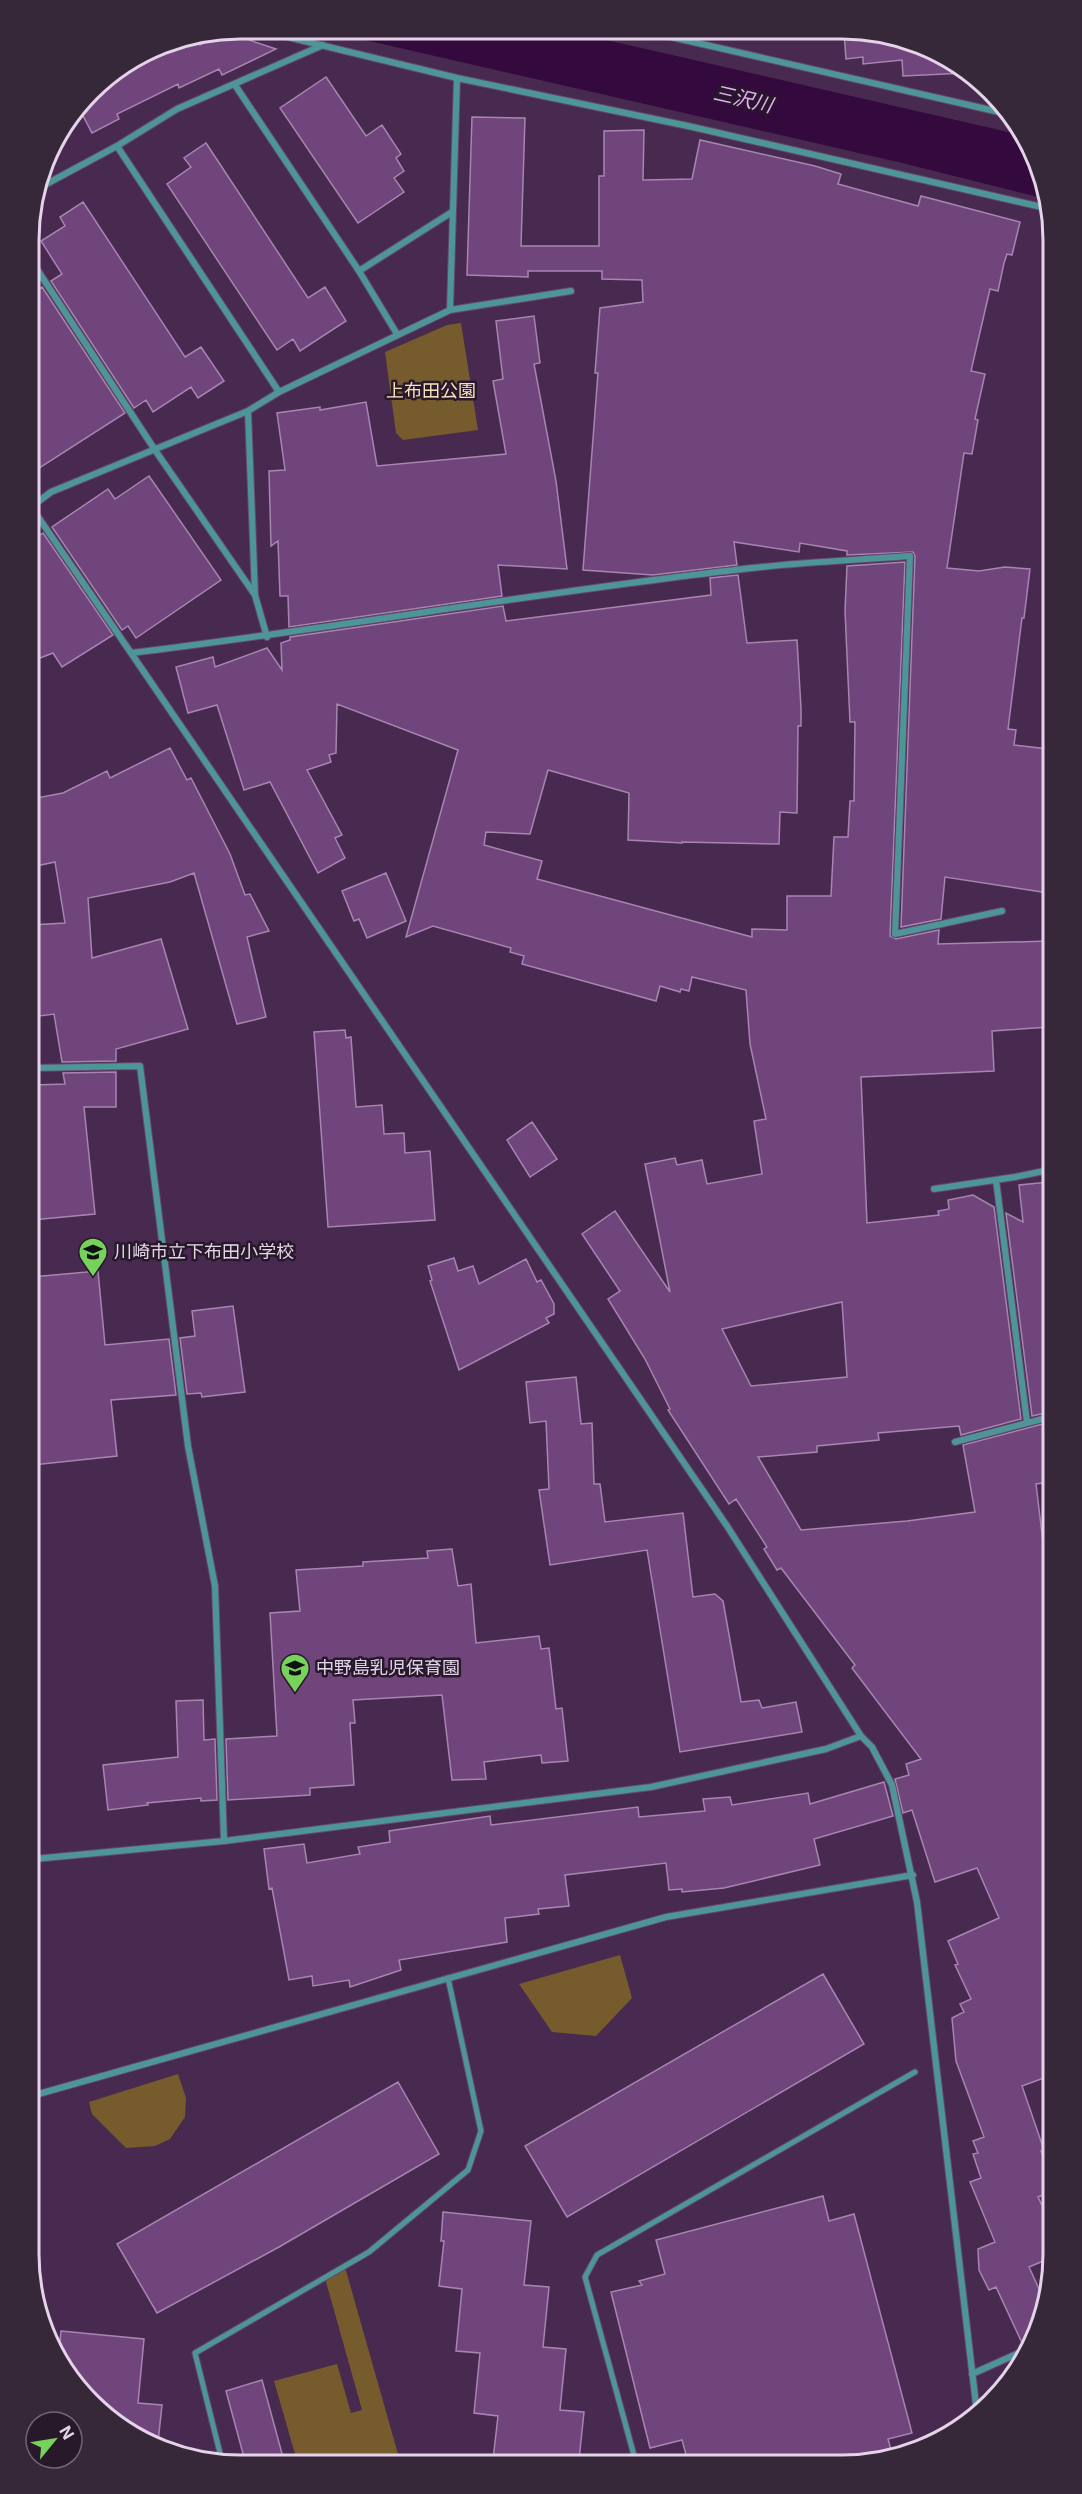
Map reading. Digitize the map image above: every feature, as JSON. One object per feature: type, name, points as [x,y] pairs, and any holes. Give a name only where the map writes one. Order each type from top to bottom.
[{"type":"street","points":[[298,39],[457,78],[688,126],[1040,207]]},
{"type":"street","points":[[680,39],[996,111]]},
{"type":"street","points":[[47,183],[117,146],[177,109],[324,45]]},
{"type":"street","points":[[450,310],[457,78]]},
{"type":"street","points":[[235,85],[359,271],[397,334]]},
{"type":"street","points":[[117,146],[279,392]]},
{"type":"street","points":[[359,271],[452,212]]},
{"type":"street","points":[[39,272],[155,450],[255,595]]},
{"type":"street","points":[[39,500],[51,492],[248,411],[279,392],[450,310],[571,291]]},
{"type":"street","points":[[248,411],[255,595],[267,637]]},
{"type":"street","points":[[39,519],[727,1526],[861,1736],[872,1747],[892,1785],[913,1875],[976,2404]]},
{"type":"street","points":[[131,653],[267,637],[626,583],[754,567],[910,556],[895,934],[1002,911]]},
{"type":"street","points":[[39,1068],[140,1066],[188,1446],[215,1586],[224,1840]]},
{"type":"street","points":[[934,1189],[1043,1171]]},
{"type":"street","points":[[996,1180],[1027,1422]]},
{"type":"street","points":[[955,1442],[1043,1419]]},
{"type":"street","points":[[39,1858],[224,1840],[651,1787],[826,1749],[861,1736]]},
{"type":"street","points":[[39,2095],[666,1917],[913,1875]]},
{"type":"street","points":[[220,2453],[195,2353],[369,2252],[468,2170],[481,2131],[448,1978]]},
{"type":"street","points":[[634,2455],[585,2277],[597,2255],[915,2072]]},
{"type":"street","points":[[972,2374],[1016,2354]]},
{"type":"green space","name":"上布田公園","points":[[461,323],[478,430],[403,440],[396,433],[385,352],[447,325]]},
{"type":"green space","points":[[620,1955],[632,1998],[596,2036],[552,2032],[519,1984]]},
{"type":"green space","points":[[178,2074],[186,2098],[185,2117],[170,2139],[155,2146],[126,2148],[92,2114],[89,2102]]},
{"type":"green space","points":[[345,2267],[398,2455],[295,2455],[274,2381],[337,2364],[351,2413],[362,2410],[325,2278]]},
{"type":"water","name":"三沢川","points":[[361,39],[602,39],[1012,133],[1028,163],[1038,197],[898,162]]},
{"type":"building","points":[[246,39],[276,49],[222,75],[219,69],[179,88],[178,84],[117,114],[119,119],[92,133],[83,115],[107,89],[139,66],[163,54],[214,41]]},
{"type":"building","points":[[845,39],[868,41],[919,54],[954,74],[903,76],[902,60],[863,64],[863,57],[846,59]]},
{"type":"building","points":[[326,77],[366,136],[382,125],[401,154],[396,158],[404,171],[394,178],[404,192],[358,223],[280,108]]},
{"type":"building","points":[[472,117],[525,118],[521,246],[599,246],[599,176],[604,176],[604,131],[644,130],[643,180],[692,179],[700,140],[815,166],[841,174],[838,184],[918,206],[921,196],[1020,222],[1012,255],[1007,254],[1004,263],[998,291],[990,289],[971,371],[985,374],[975,419],[978,420],[972,454],[964,453],[947,568],[979,571],[1005,567],[1030,569],[1008,729],[1016,730],[1014,745],[1043,748],[1043,892],[945,877],[941,919],[901,927],[915,556],[913,552],[847,555],[847,551],[800,543],[799,552],[734,542],[737,565],[653,575],[583,570],[598,373],[595,373],[600,308],[643,302],[642,280],[602,279],[602,271],[528,271],[528,277],[467,275]]},
{"type":"building","points":[[206,143],[308,298],[325,287],[346,321],[300,351],[293,339],[277,350],[167,184],[191,167],[184,158]]},
{"type":"building","points":[[83,202],[185,357],[201,347],[224,381],[198,398],[191,387],[153,412],[146,400],[134,408],[51,281],[62,274],[41,241],[65,226],[60,217]]},
{"type":"building","points":[[42,287],[125,413],[39,468],[39,289]]},
{"type":"building","points":[[534,316],[540,363],[534,364],[556,481],[567,569],[498,565],[502,596],[289,627],[288,596],[280,596],[278,541],[271,546],[269,471],[285,470],[277,413],[320,407],[320,410],[366,402],[377,466],[506,454],[493,381],[503,379],[496,321]]},
{"type":"building","points":[[149,476],[221,580],[136,638],[128,626],[122,630],[52,527],[108,489],[115,499]]},
{"type":"building","points":[[43,533],[113,635],[62,667],[53,653],[39,658],[39,536]]},
{"type":"building","points":[[905,562],[890,936],[896,939],[939,930],[938,944],[1043,941],[1043,1027],[992,1031],[994,1071],[861,1077],[867,1223],[939,1215],[938,1211],[949,1209],[948,1200],[973,1195],[994,1207],[1021,1419],[961,1435],[959,1426],[878,1433],[879,1440],[817,1446],[817,1452],[758,1457],[801,1530],[907,1521],[975,1512],[963,1445],[1043,1424],[1043,1483],[1036,1484],[1043,1542],[1043,2078],[1022,2086],[1043,2147],[1041,2151],[1043,2195],[1038,2197],[1043,2207],[1043,2261],[1029,2267],[1039,2289],[1028,2331],[1022,2343],[996,2287],[989,2290],[979,2270],[978,2249],[995,2242],[970,2182],[981,2178],[973,2154],[978,2153],[973,2141],[984,2137],[956,2061],[952,2018],[964,2012],[960,2004],[971,1999],[955,1965],[958,1964],[948,1941],[999,1918],[977,1868],[935,1882],[912,1810],[903,1813],[895,1779],[909,1775],[906,1764],[921,1759],[852,1668],[855,1665],[781,1568],[777,1570],[764,1549],[767,1547],[736,1499],[729,1504],[668,1410],[670,1409],[645,1359],[608,1299],[620,1291],[582,1234],[615,1211],[670,1292],[645,1164],[675,1158],[677,1165],[702,1160],[707,1184],[762,1174],[754,1121],[766,1119],[750,1044],[746,990],[692,977],[689,991],[681,989],[680,992],[660,986],[656,1001],[522,964],[524,956],[510,952],[511,948],[433,926],[406,937],[458,750],[337,704],[336,753],[329,755],[331,762],[307,770],[342,835],[335,838],[345,858],[318,873],[270,782],[244,790],[217,705],[188,713],[176,667],[213,657],[215,667],[267,648],[282,670],[281,643],[290,640],[290,637],[503,606],[506,621],[711,595],[710,578],[738,575],[747,643],[797,640],[801,726],[798,726],[797,813],[780,812],[779,844],[628,840],[629,793],[548,770],[530,834],[486,832],[484,845],[542,861],[537,879],[752,937],[752,929],[787,930],[787,896],[831,896],[834,837],[848,837],[850,801],[854,801],[855,722],[850,722],[845,611],[847,566]],"holes":[[[842,1302],[847,1377],[751,1386],[722,1329]]]},
{"type":"building","points":[[170,748],[187,780],[191,778],[230,854],[245,895],[250,894],[269,931],[247,937],[266,1017],[237,1024],[194,873],[170,882],[88,898],[92,958],[161,939],[188,1029],[116,1049],[116,1061],[62,1062],[54,1014],[39,1016],[39,925],[65,923],[55,862],[39,865],[39,798],[63,793],[107,771],[110,778]]},
{"type":"building","points":[[386,873],[406,921],[367,938],[359,919],[354,921],[342,891]]},
{"type":"building","points":[[345,1030],[346,1038],[351,1037],[356,1107],[382,1105],[384,1134],[404,1133],[405,1153],[430,1151],[435,1220],[328,1227],[314,1032]]},
{"type":"building","points":[[116,1072],[116,1107],[84,1107],[95,1214],[39,1219],[39,1085],[65,1084],[63,1073]]},
{"type":"building","points":[[532,1122],[557,1159],[530,1177],[507,1140]]},
{"type":"building","points":[[1043,1183],[1043,1414],[1032,1416],[1006,1213],[1023,1222],[1019,1185]]},
{"type":"building","points":[[454,1258],[458,1271],[473,1266],[479,1284],[526,1259],[537,1282],[541,1280],[554,1304],[554,1314],[546,1318],[549,1323],[459,1370],[430,1281],[432,1280],[428,1266]]},
{"type":"building","points":[[98,1271],[105,1345],[169,1339],[176,1395],[111,1400],[117,1456],[39,1464],[39,1276]]},
{"type":"building","points":[[233,1306],[245,1392],[202,1397],[201,1393],[187,1394],[180,1338],[195,1336],[192,1311]]},
{"type":"building","points":[[576,1377],[581,1424],[592,1423],[594,1484],[600,1484],[605,1522],[683,1513],[693,1597],[715,1594],[723,1601],[741,1702],[759,1700],[762,1708],[796,1702],[802,1732],[680,1752],[647,1550],[550,1565],[539,1490],[549,1489],[546,1421],[530,1423],[526,1382]]},
{"type":"building","points":[[452,1549],[458,1586],[471,1584],[476,1643],[539,1636],[541,1649],[549,1648],[556,1709],[562,1708],[568,1761],[542,1763],[541,1755],[484,1762],[486,1779],[452,1780],[442,1695],[353,1700],[355,1723],[350,1723],[354,1785],[310,1788],[310,1795],[228,1800],[226,1739],[277,1736],[270,1613],[300,1611],[296,1570],[363,1566],[363,1562],[428,1558],[427,1551]]},
{"type":"building","points":[[203,1700],[204,1740],[215,1739],[217,1800],[201,1801],[201,1798],[147,1803],[148,1805],[108,1810],[103,1765],[178,1757],[176,1701]]},
{"type":"building","points":[[884,1782],[893,1816],[814,1839],[820,1865],[724,1888],[682,1892],[682,1889],[669,1890],[666,1863],[565,1875],[569,1906],[538,1909],[539,1914],[505,1918],[507,1942],[399,1960],[401,1970],[350,1987],[349,1980],[313,1986],[312,1976],[289,1980],[272,1888],[269,1889],[264,1849],[304,1844],[307,1863],[360,1854],[358,1847],[390,1842],[389,1831],[490,1816],[491,1825],[638,1807],[639,1817],[705,1811],[703,1799],[730,1797],[732,1805],[808,1793],[810,1804]]},
{"type":"building","points":[[823,1974],[864,2044],[567,2217],[525,2146]]},
{"type":"building","points":[[398,2082],[439,2154],[279,2247],[157,2313],[117,2244]]},
{"type":"building","points":[[823,2196],[829,2221],[854,2214],[912,2433],[888,2439],[891,2449],[842,2455],[686,2455],[682,2440],[650,2448],[611,2292],[642,2285],[639,2281],[665,2274],[656,2240]]},
{"type":"building","points":[[443,2212],[531,2221],[524,2285],[549,2287],[543,2347],[566,2349],[560,2410],[584,2412],[580,2455],[494,2455],[498,2416],[474,2413],[480,2353],[456,2351],[462,2289],[439,2286],[444,2241],[441,2241]]},
{"type":"building","points":[[61,2331],[144,2339],[138,2403],[162,2405],[158,2438],[118,2414],[98,2396],[80,2376],[60,2343]]},
{"type":"building","points":[[262,2380],[282,2455],[243,2455],[226,2391]]},
{"type":"place","name":"川崎市立下布田小学校","points":[[93,1278]]},
{"type":"place","name":"中野島乳児保育園","points":[[295,1694]]}]
